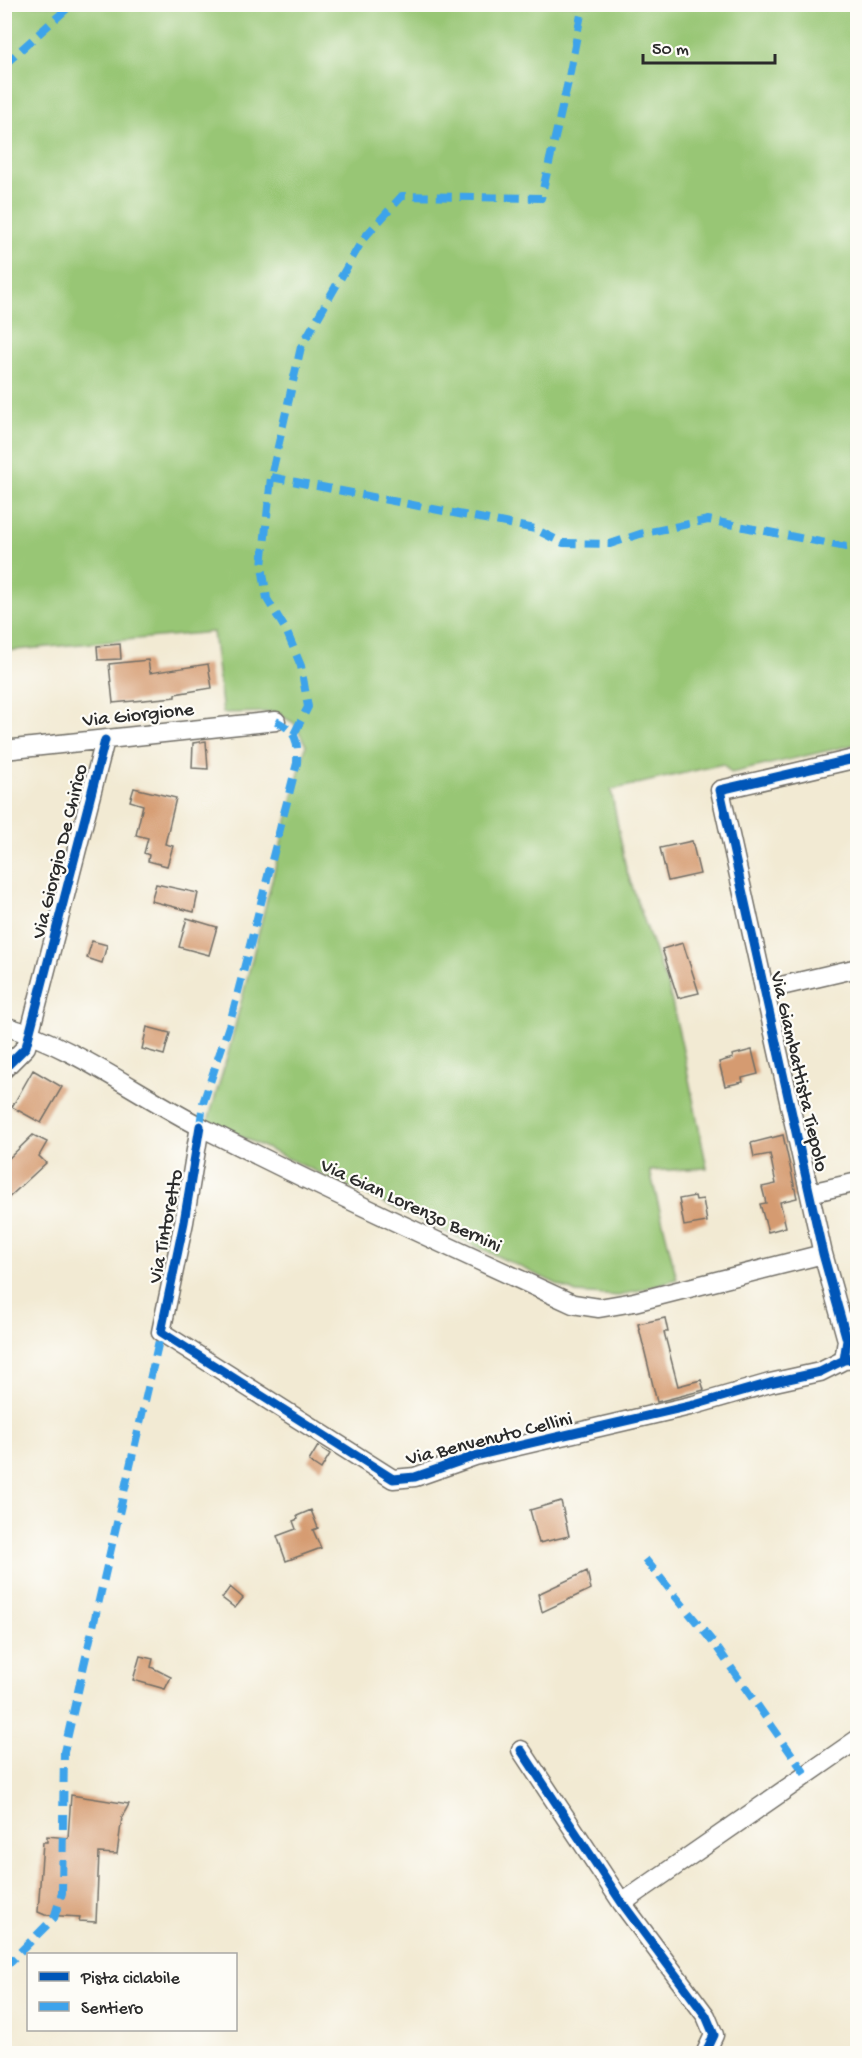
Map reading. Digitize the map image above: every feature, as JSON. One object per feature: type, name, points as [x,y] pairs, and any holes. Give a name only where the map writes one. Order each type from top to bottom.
[{"type":"street","name":"Via Giorgione","points":[[4,750],[276,721]]},
{"type":"street","name":"Via Giorgio De Chirico","points":[[4,1069],[26,1047],[105,740]]},
{"type":"street","name":"Via Giambattista Tiepolo","points":[[851,1359],[823,1254],[720,790],[858,758]]},
{"type":"street","points":[[764,990],[858,968]]},
{"type":"street","name":"Via Gian Lorenzo Bernini","points":[[4,1026],[29,1033],[112,1076],[200,1126],[366,1209],[573,1304],[599,1308],[634,1302],[823,1254]]},
{"type":"street","name":"Via Tintoretto","points":[[161,1332],[184,1222],[200,1126]]},
{"type":"street","points":[[810,1193],[858,1182]]},
{"type":"street","name":"Via Benvenuto Cellini","points":[[161,1332],[393,1479],[415,1477],[475,1456],[694,1405],[770,1383],[820,1372],[851,1359]]},
{"type":"street","points":[[622,1903],[858,1739]]},
{"type":"street","points":[[521,1750],[622,1903],[706,2016],[714,2035],[705,2054]]},
{"type":"green space","points":[[17,5],[857,5],[857,744],[731,773],[723,764],[611,790],[626,869],[670,994],[707,1168],[650,1171],[677,1279],[619,1296],[576,1293],[208,1121],[228,1054],[306,745],[294,723],[275,712],[223,713],[213,632],[5,651],[4,14]]},
{"type":"building","points":[[120,644],[121,659],[98,660],[97,646]]},
{"type":"building","points":[[148,660],[150,673],[208,664],[212,688],[175,694],[175,697],[113,703],[109,664]]},
{"type":"building","points":[[206,741],[208,769],[192,768],[193,743]]},
{"type":"building","points":[[134,788],[176,798],[165,844],[173,846],[167,866],[148,861],[149,855],[144,853],[148,838],[136,835],[143,805],[130,801]]},
{"type":"building","points":[[692,841],[700,874],[668,881],[660,848]]},
{"type":"building","points":[[156,884],[198,893],[194,912],[151,901]]},
{"type":"building","points":[[187,918],[217,927],[209,955],[179,947]]},
{"type":"building","points":[[92,941],[107,945],[102,963],[87,958]]},
{"type":"building","points":[[683,943],[699,993],[678,998],[662,949]]},
{"type":"building","points":[[147,1027],[170,1033],[164,1055],[142,1049]]},
{"type":"building","points":[[752,1050],[758,1074],[742,1078],[743,1082],[725,1086],[719,1062],[733,1058],[732,1055]]},
{"type":"building","points":[[33,1070],[62,1087],[41,1123],[12,1107]]},
{"type":"building","points":[[33,1135],[47,1142],[39,1156],[46,1163],[4,1202],[4,1163]]},
{"type":"building","points":[[783,1135],[797,1198],[780,1202],[786,1227],[768,1232],[760,1204],[766,1203],[762,1187],[776,1184],[770,1154],[754,1157],[751,1143]]},
{"type":"building","points":[[695,1196],[696,1200],[703,1199],[707,1222],[684,1226],[679,1199]]},
{"type":"building","points":[[665,1318],[668,1332],[664,1332],[678,1386],[701,1380],[704,1390],[657,1402],[638,1324]]},
{"type":"building","points":[[318,1446],[330,1454],[321,1469],[309,1461]]},
{"type":"building","points":[[561,1501],[569,1536],[539,1543],[530,1510]]},
{"type":"building","points":[[311,1510],[318,1528],[313,1530],[321,1548],[286,1561],[277,1536],[296,1529],[293,1521],[298,1519],[297,1516]]},
{"type":"building","points":[[587,1571],[591,1589],[542,1612],[538,1594]]},
{"type":"building","points":[[230,1587],[243,1598],[235,1608],[222,1598]]},
{"type":"building","points":[[140,1656],[153,1659],[151,1667],[171,1677],[165,1689],[133,1680]]},
{"type":"building","points":[[71,1795],[129,1804],[122,1817],[117,1854],[99,1853],[96,1922],[79,1921],[80,1917],[45,1915],[38,1912],[43,1842],[47,1842],[47,1836],[68,1838]]},
{"type":"marked path","points":[[4,65],[72,4]]},
{"type":"marked path","points":[[294,734],[308,707],[301,666],[286,630],[267,599],[262,566],[271,477],[301,347],[363,239],[402,196],[541,198],[568,82],[583,4]]},
{"type":"marked path","points":[[271,477],[535,529],[563,543],[610,544],[640,534],[708,520],[846,547],[858,546]]},
{"type":"marked path","points":[[200,1126],[203,1103],[230,1023],[297,763],[295,738],[288,729],[276,721]]},
{"type":"marked path","points":[[4,1968],[54,1918],[62,1893],[64,1752],[161,1332]]},
{"type":"marked path","points":[[645,1559],[716,1646],[806,1775]]},
{"type":"cycle path","points":[[4,1069],[26,1047],[105,740]]},
{"type":"cycle path","points":[[844,1360],[847,1340],[823,1254],[720,790],[858,758]]},
{"type":"cycle path","points":[[200,1126],[184,1222],[161,1332],[393,1479],[415,1477],[475,1456],[694,1405],[770,1383],[820,1372],[844,1360],[858,1359]]},
{"type":"cycle path","points":[[521,1750],[622,1903],[706,2016],[714,2035],[705,2054]]}]
